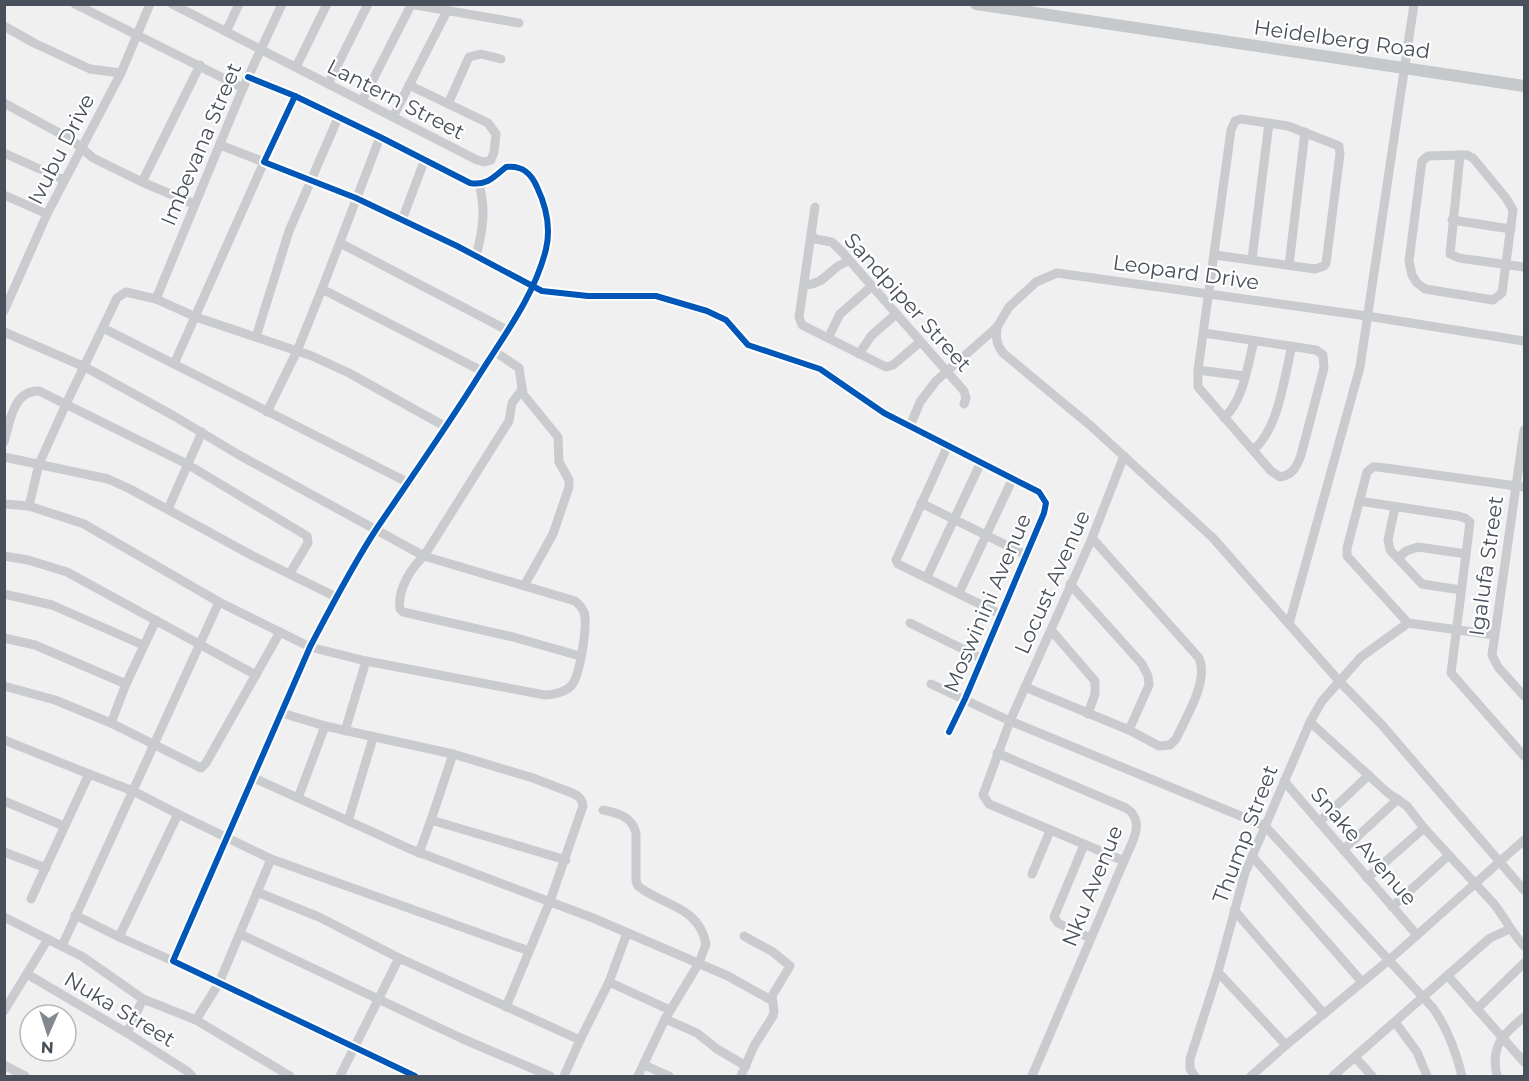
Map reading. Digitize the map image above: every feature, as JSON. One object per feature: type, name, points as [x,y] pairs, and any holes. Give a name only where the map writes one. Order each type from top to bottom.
[{"type":"main road","name":"Heidelberg Road","points":[[976,4],[1524,86]]},
{"type":"street","points":[[75,4],[243,88]]},
{"type":"street","name":"Ivubu Drive","points":[[4,311],[47,214],[121,73],[150,4]]},
{"type":"street","name":"Lantern Street","points":[[172,4],[477,160],[484,162],[491,160],[496,134],[488,123],[409,85]]},
{"type":"street","points":[[194,15],[199,4]]},
{"type":"street","points":[[226,32],[239,4]]},
{"type":"street","name":"Imbevana Street","points":[[156,299],[243,88],[282,4]]},
{"type":"street","points":[[296,68],[327,4]]},
{"type":"street","points":[[328,84],[368,4]]},
{"type":"street","points":[[1289,624],[1355,387],[1414,4]]},
{"type":"street","points":[[362,101],[410,5],[519,23]]},
{"type":"street","points":[[393,117],[447,11]]},
{"type":"street","points":[[4,26],[90,69],[121,73]]},
{"type":"street","points":[[448,104],[469,57],[481,54],[501,59]]},
{"type":"street","points":[[142,182],[200,65]]},
{"type":"street","points":[[173,961],[310,647],[336,597],[376,530],[446,427],[533,286],[546,248],[548,229],[542,197],[534,179],[525,170],[513,166],[506,167],[495,178],[479,184],[460,178],[295,96],[248,77]]},
{"type":"street","points":[[174,364],[295,96]]},
{"type":"street","points":[[4,103],[72,140],[93,158],[194,204]]},
{"type":"street","points":[[256,337],[283,248],[310,179],[338,118]]},
{"type":"street","points":[[1204,333],[1316,350],[1321,352],[1325,358],[1321,381],[1298,462],[1289,475],[1280,477],[1271,471],[1200,391],[1197,380],[1232,124],[1241,119],[1288,126],[1336,143],[1341,149],[1326,263],[1322,268],[1315,269],[1215,255]]},
{"type":"street","points":[[1252,259],[1269,123]]},
{"type":"street","points":[[1289,265],[1305,132]]},
{"type":"street","points":[[267,412],[297,351],[380,137]]},
{"type":"street","name":"Moswinini Avenue","points":[[220,145],[356,198],[533,286],[554,294],[588,296],[641,294],[707,310],[726,320],[748,345],[820,369],[874,407],[1039,492],[1046,503],[1044,513],[949,732]]},
{"type":"street","points":[[4,153],[64,180]]},
{"type":"street","points":[[1460,155],[1450,254],[1459,258],[1524,267]]},
{"type":"street","points":[[1467,155],[1473,158],[1511,206],[1513,214],[1510,229],[1502,293],[1493,300],[1425,289],[1417,283],[1410,271],[1409,257],[1422,161],[1428,156],[1467,155]]},
{"type":"street","points":[[402,220],[425,159]]},
{"type":"street","points":[[476,256],[485,214],[479,184]]},
{"type":"street","points":[[4,195],[47,214]]},
{"type":"street","points":[[814,207],[800,322],[805,328],[882,366],[890,367],[920,342]]},
{"type":"street","points":[[1452,220],[1510,229]]},
{"type":"street","name":"Sandpiper Street","points":[[812,235],[815,239],[832,242],[872,286],[964,391],[966,398],[964,405]]},
{"type":"street","points":[[340,243],[507,330]]},
{"type":"street","points":[[804,285],[819,283],[842,263],[849,261]]},
{"type":"street","name":"Leopard Drive","points":[[910,426],[926,392],[997,327],[1009,307],[1036,282],[1057,273],[1367,316],[1524,341]]},
{"type":"street","points":[[828,338],[840,314],[872,286]]},
{"type":"street","points":[[322,289],[482,371]]},
{"type":"street","points":[[29,506],[39,464],[103,327],[121,294],[132,292],[156,299],[196,316],[312,356],[349,373],[446,427]]},
{"type":"street","points":[[859,354],[871,336],[896,314]]},
{"type":"street","points":[[103,327],[409,483]]},
{"type":"street","points":[[997,327],[998,346],[1003,353],[1048,389],[1213,538],[1340,682],[1447,798],[1499,863],[1524,890]]},
{"type":"street","points":[[4,332],[84,368],[424,556],[572,598],[584,612],[585,624],[575,679],[571,686],[547,695],[366,661],[310,647],[219,602],[72,519],[29,506],[4,504]]},
{"type":"street","points":[[1224,418],[1236,402],[1254,341]]},
{"type":"street","points":[[1253,450],[1263,441],[1270,426],[1292,346]]},
{"type":"street","points":[[494,351],[519,368],[521,391],[558,437],[559,462],[569,480],[569,487],[553,534],[524,586]]},
{"type":"street","points":[[1198,370],[1244,376]]},
{"type":"street","points":[[4,442],[15,407],[23,394],[32,390],[39,391],[187,464],[307,536],[308,543],[290,573]]},
{"type":"street","points":[[521,391],[512,403],[509,421],[424,556],[411,571],[399,606],[403,612],[513,637],[580,656]]},
{"type":"street","name":"Igalufa Street","points":[[1524,430],[1520,486],[1492,655],[1495,664],[1524,696]]},
{"type":"street","points":[[168,509],[202,432]]},
{"type":"street","points":[[948,445],[897,553],[896,560],[898,564],[1000,614]]},
{"type":"street","name":"Locust Avenue","points":[[1050,831],[988,804],[983,798],[983,790],[1010,721],[1092,538],[1124,456]]},
{"type":"street","points":[[4,457],[108,479],[336,597]]},
{"type":"street","points":[[927,577],[981,462]]},
{"type":"street","points":[[1494,635],[1408,622],[1347,556],[1347,548],[1367,472],[1372,468],[1520,486]]},
{"type":"street","points":[[959,593],[1013,478]]},
{"type":"street","points":[[1359,501],[1465,518],[1470,522],[1451,673],[1524,756]]},
{"type":"street","points":[[921,502],[1026,555]]},
{"type":"street","points":[[1395,507],[1388,545],[1398,558],[1422,584],[1461,590]]},
{"type":"street","points":[[1025,687],[1129,730],[1159,746],[1173,743],[1199,688],[1203,675],[1199,658],[1092,538]]},
{"type":"street","points":[[1398,558],[1406,551],[1415,548],[1466,554]]},
{"type":"street","points":[[4,556],[28,560],[67,572],[256,675]]},
{"type":"street","points":[[1070,584],[1142,664],[1148,676],[1149,686],[1129,730]]},
{"type":"street","points":[[4,594],[52,604],[143,645]]},
{"type":"street","points":[[62,946],[219,602]]},
{"type":"street","points":[[111,723],[143,645],[156,620]]},
{"type":"street","name":"Thump Street","points":[[1195,1077],[1190,1069],[1190,1059],[1218,972],[1234,910],[1252,856],[1310,722],[1322,701],[1361,657],[1408,622]]},
{"type":"street","points":[[910,623],[981,658]]},
{"type":"street","points":[[1051,630],[1095,681],[1095,694],[1088,714]]},
{"type":"street","points":[[4,686],[55,700],[111,723],[198,767],[205,766],[280,632]]},
{"type":"street","points":[[4,638],[35,645],[126,684]]},
{"type":"street","points":[[345,731],[366,661]]},
{"type":"street","points":[[931,684],[1010,721],[1265,826],[1424,997],[1446,1028],[1462,1077]]},
{"type":"street","points":[[282,713],[373,738],[453,754],[533,778],[581,798],[583,806],[566,860],[506,1006]]},
{"type":"street","points":[[1310,722],[1388,793],[1407,806],[1500,912],[1524,946]]},
{"type":"street","points":[[298,798],[325,726]]},
{"type":"street","points":[[348,821],[373,738]]},
{"type":"street","points":[[4,740],[133,791],[271,859],[529,951]]},
{"type":"street","name":"Nku Avenue","points":[[998,753],[1131,811],[1136,818],[1137,827],[1032,1077]]},
{"type":"street","points":[[419,853],[453,754]]},
{"type":"street","points":[[31,899],[88,774]]},
{"type":"street","points":[[1319,822],[1369,775]]},
{"type":"street","points":[[254,778],[419,853],[550,901],[749,986],[771,1000],[774,1011],[754,1046],[741,1077]]},
{"type":"street","name":"Snake Avenue","points":[[1284,781],[1417,935]]},
{"type":"street","points":[[1343,850],[1398,799]]},
{"type":"street","points":[[4,801],[64,826]]},
{"type":"street","points":[[603,810],[623,816],[634,825],[638,886],[696,919],[706,944],[699,963],[667,1014],[638,1077]]},
{"type":"street","points":[[119,937],[178,814]]},
{"type":"street","points":[[431,820],[566,860]]},
{"type":"street","points":[[1367,878],[1424,828]]},
{"type":"street","points":[[1032,874],[1050,831],[1124,861]]},
{"type":"street","points":[[1251,1077],[1389,960],[1524,840]]},
{"type":"street","points":[[1084,845],[1054,917],[1058,923],[1090,938]]},
{"type":"street","points":[[5,854],[46,868]]},
{"type":"street","points":[[1392,907],[1449,855]]},
{"type":"street","points":[[1252,856],[1362,982]]},
{"type":"street","points":[[196,1020],[219,983],[271,859]]},
{"type":"street","points":[[257,892],[320,917],[399,958],[580,1040]]},
{"type":"street","points":[[1234,910],[1324,1014]]},
{"type":"street","points":[[75,915],[415,1077]]},
{"type":"street","points":[[4,917],[95,964],[143,999],[196,1020],[290,1077]]},
{"type":"street","points":[[1332,1077],[1490,938],[1510,929]]},
{"type":"street","points":[[564,1077],[609,982],[627,933]]},
{"type":"street","points":[[240,934],[550,1077]]},
{"type":"street","points":[[744,936],[773,952],[790,966],[771,1000]]},
{"type":"street","points":[[4,1011],[48,939]]},
{"type":"street","points":[[340,1077],[399,958]]},
{"type":"street","points":[[1477,1009],[1524,963]]},
{"type":"street","points":[[1218,972],[1286,1045]]},
{"type":"street","name":"Nuka Street","points":[[27,974],[128,1033],[187,1071],[192,1077]]},
{"type":"street","points":[[1448,976],[1524,1062]]},
{"type":"street","points":[[609,982],[667,1014],[746,1066]]},
{"type":"street","points":[[128,1033],[143,999]]},
{"type":"street","points":[[1497,1077],[1497,1052],[1502,1037],[1524,1017]]},
{"type":"street","points":[[1395,1022],[1417,1052],[1427,1077]]},
{"type":"street","points":[[1354,1057],[1372,1077]]},
{"type":"street","points":[[4,1065],[24,1077]]},
{"type":"street","points":[[644,1065],[669,1077]]},
{"type":"cycle path","points":[[248,77],[295,96],[470,183],[486,182],[506,167],[517,167],[529,174],[535,182],[547,217],[546,249],[526,299],[454,415],[368,542],[310,647],[173,961],[415,1076]]},
{"type":"cycle path","points":[[295,96],[264,162],[356,198],[457,246],[542,291],[588,296],[656,296],[707,311],[726,320],[748,345],[820,369],[884,413],[1039,492],[1046,503],[1044,513],[949,732]]}]
